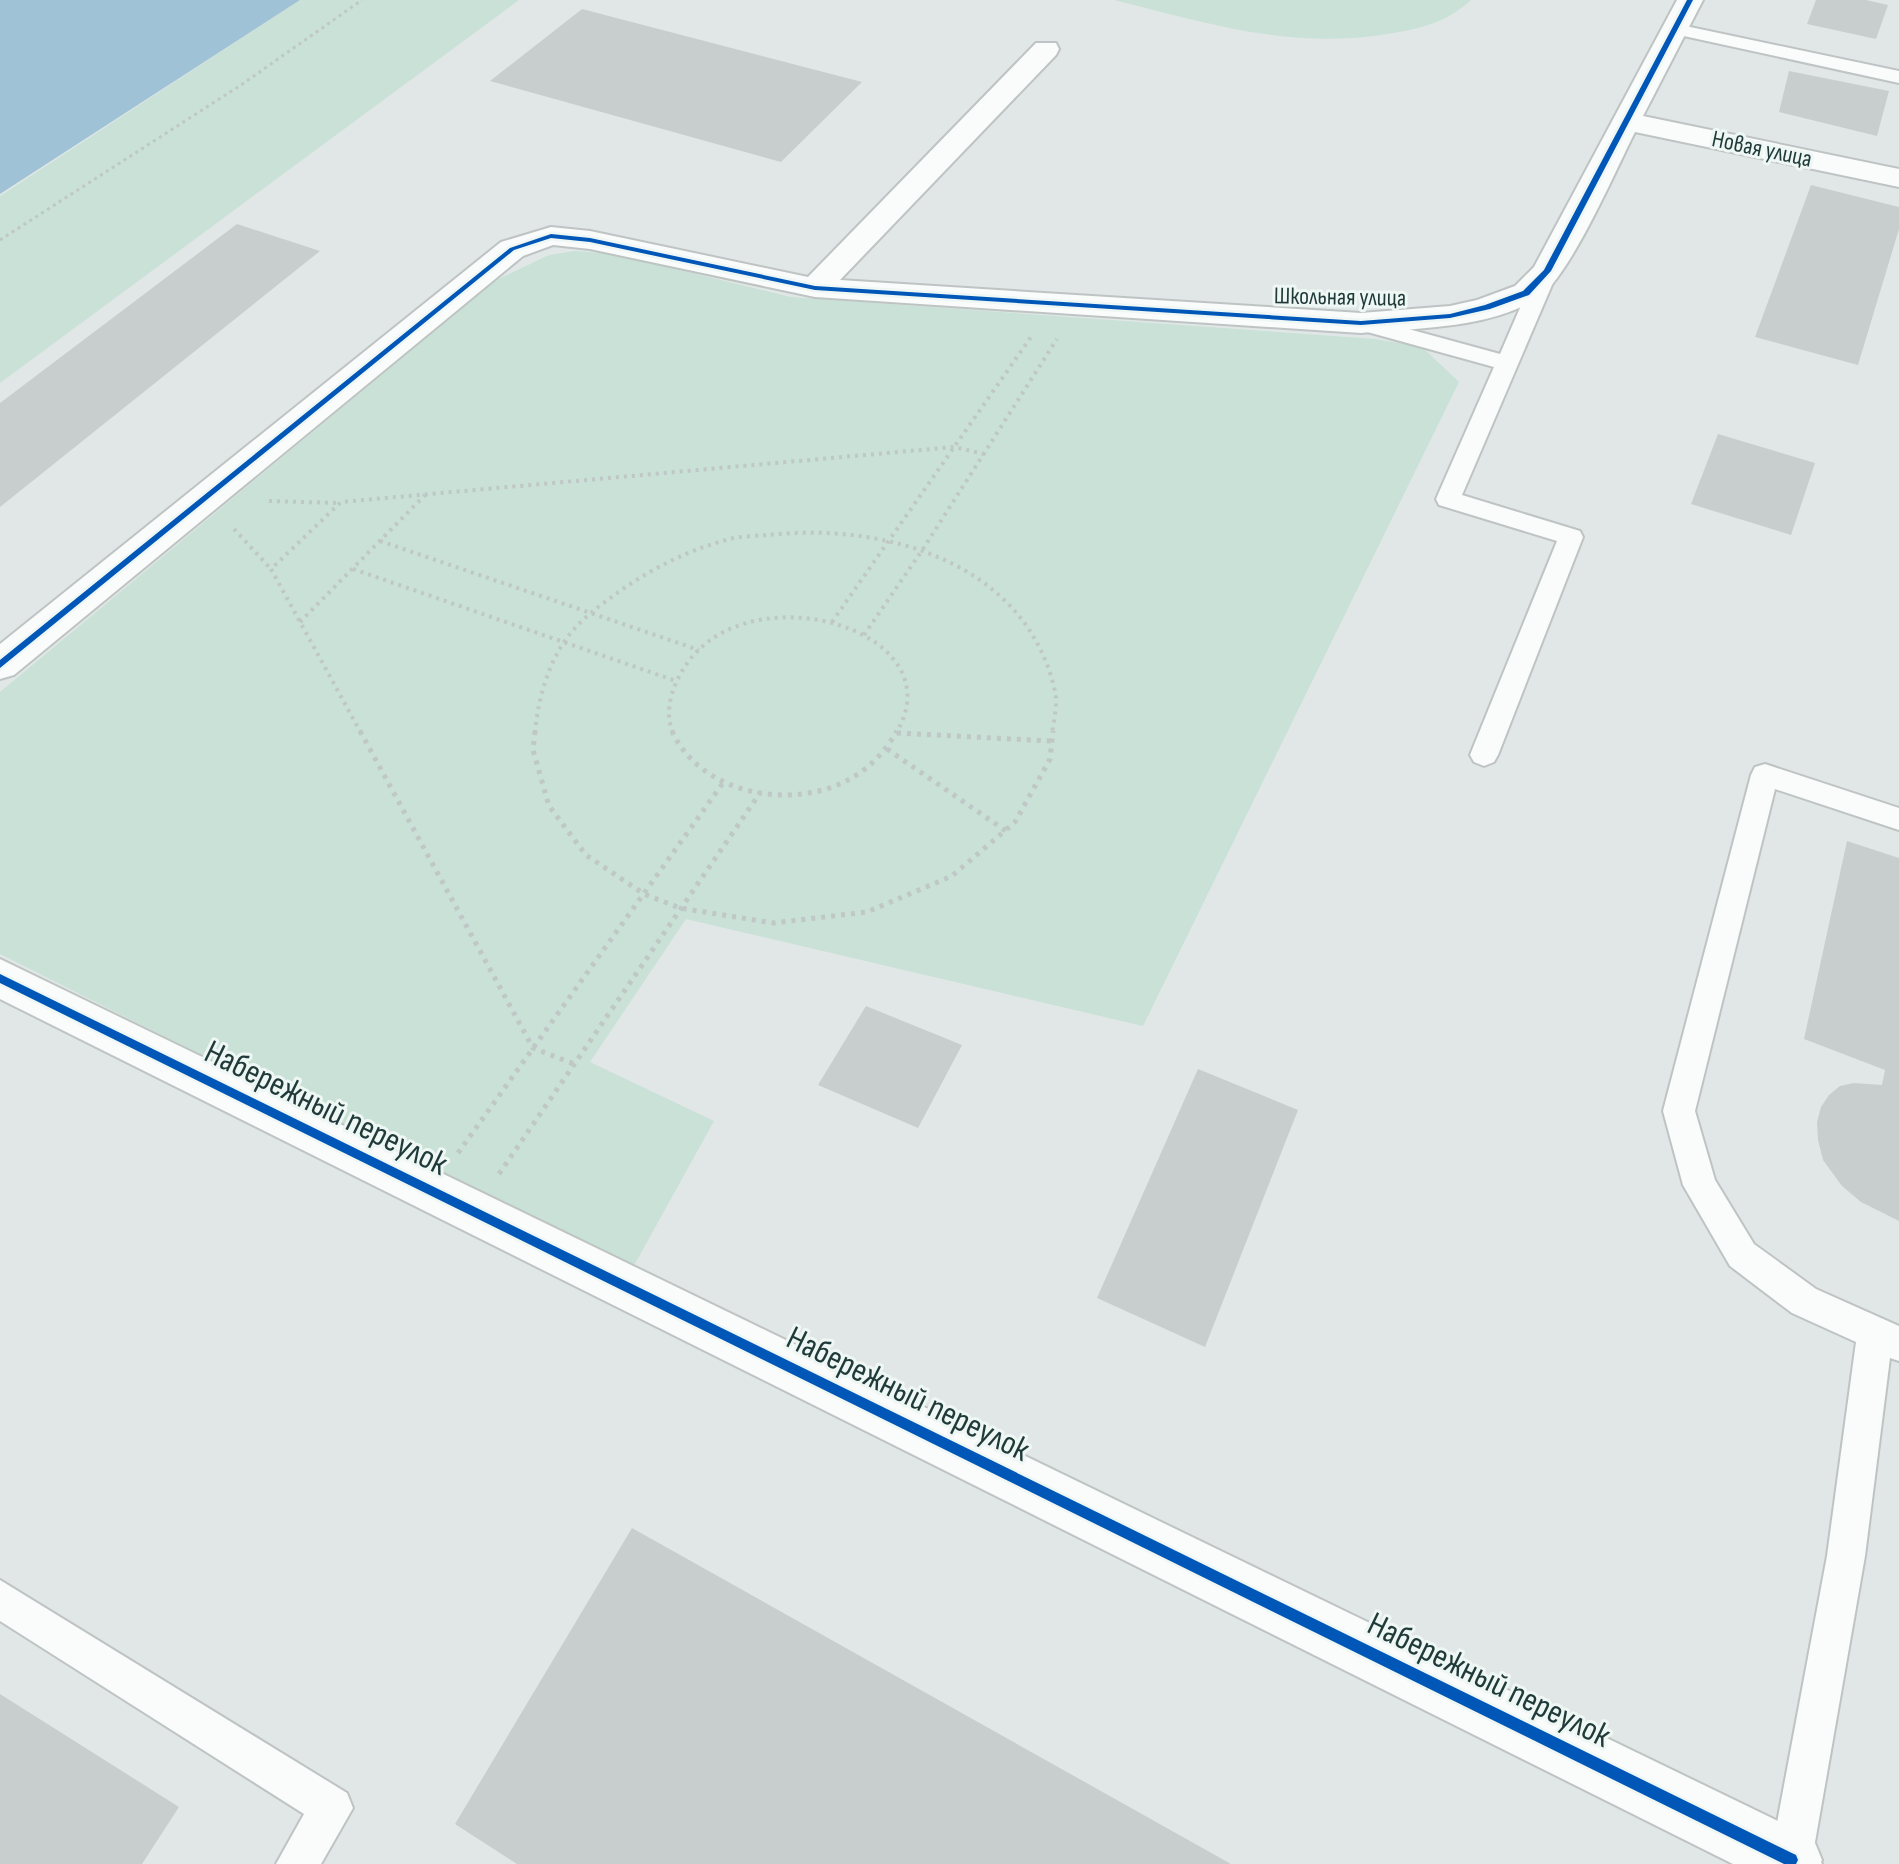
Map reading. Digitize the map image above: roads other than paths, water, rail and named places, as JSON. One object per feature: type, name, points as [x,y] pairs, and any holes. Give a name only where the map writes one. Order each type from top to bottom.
[{"type":"street","name":"Школьная улица","points":[[1,663],[512,249],[551,236],[590,240],[815,288],[1361,323],[1450,316],[1526,293],[1547,271],[1690,0]]},
{"type":"street","points":[[815,288],[1046,49]]},
{"type":"street","name":"Новая улица","points":[[1624,121],[1899,178]]},
{"type":"street","name":"Набережный переулок","points":[[0,978],[1796,1862]]},
{"type":"lane","points":[[1676,29],[1899,77]]},
{"type":"lane","points":[[1484,755],[1571,537],[1448,499],[1547,271]]},
{"type":"lane","points":[[1361,323],[1509,364]]},
{"type":"lane","points":[[1796,1862],[1846,1556],[1887,1340],[1804,1301],[1742,1255],[1700,1185],[1679,1111],[1765,775],[1899,819]]},
{"type":"lane","points":[[0,1599],[332,1808],[297,1864]]},
{"type":"water","points":[[0,0],[300,0],[0,194]]}]
